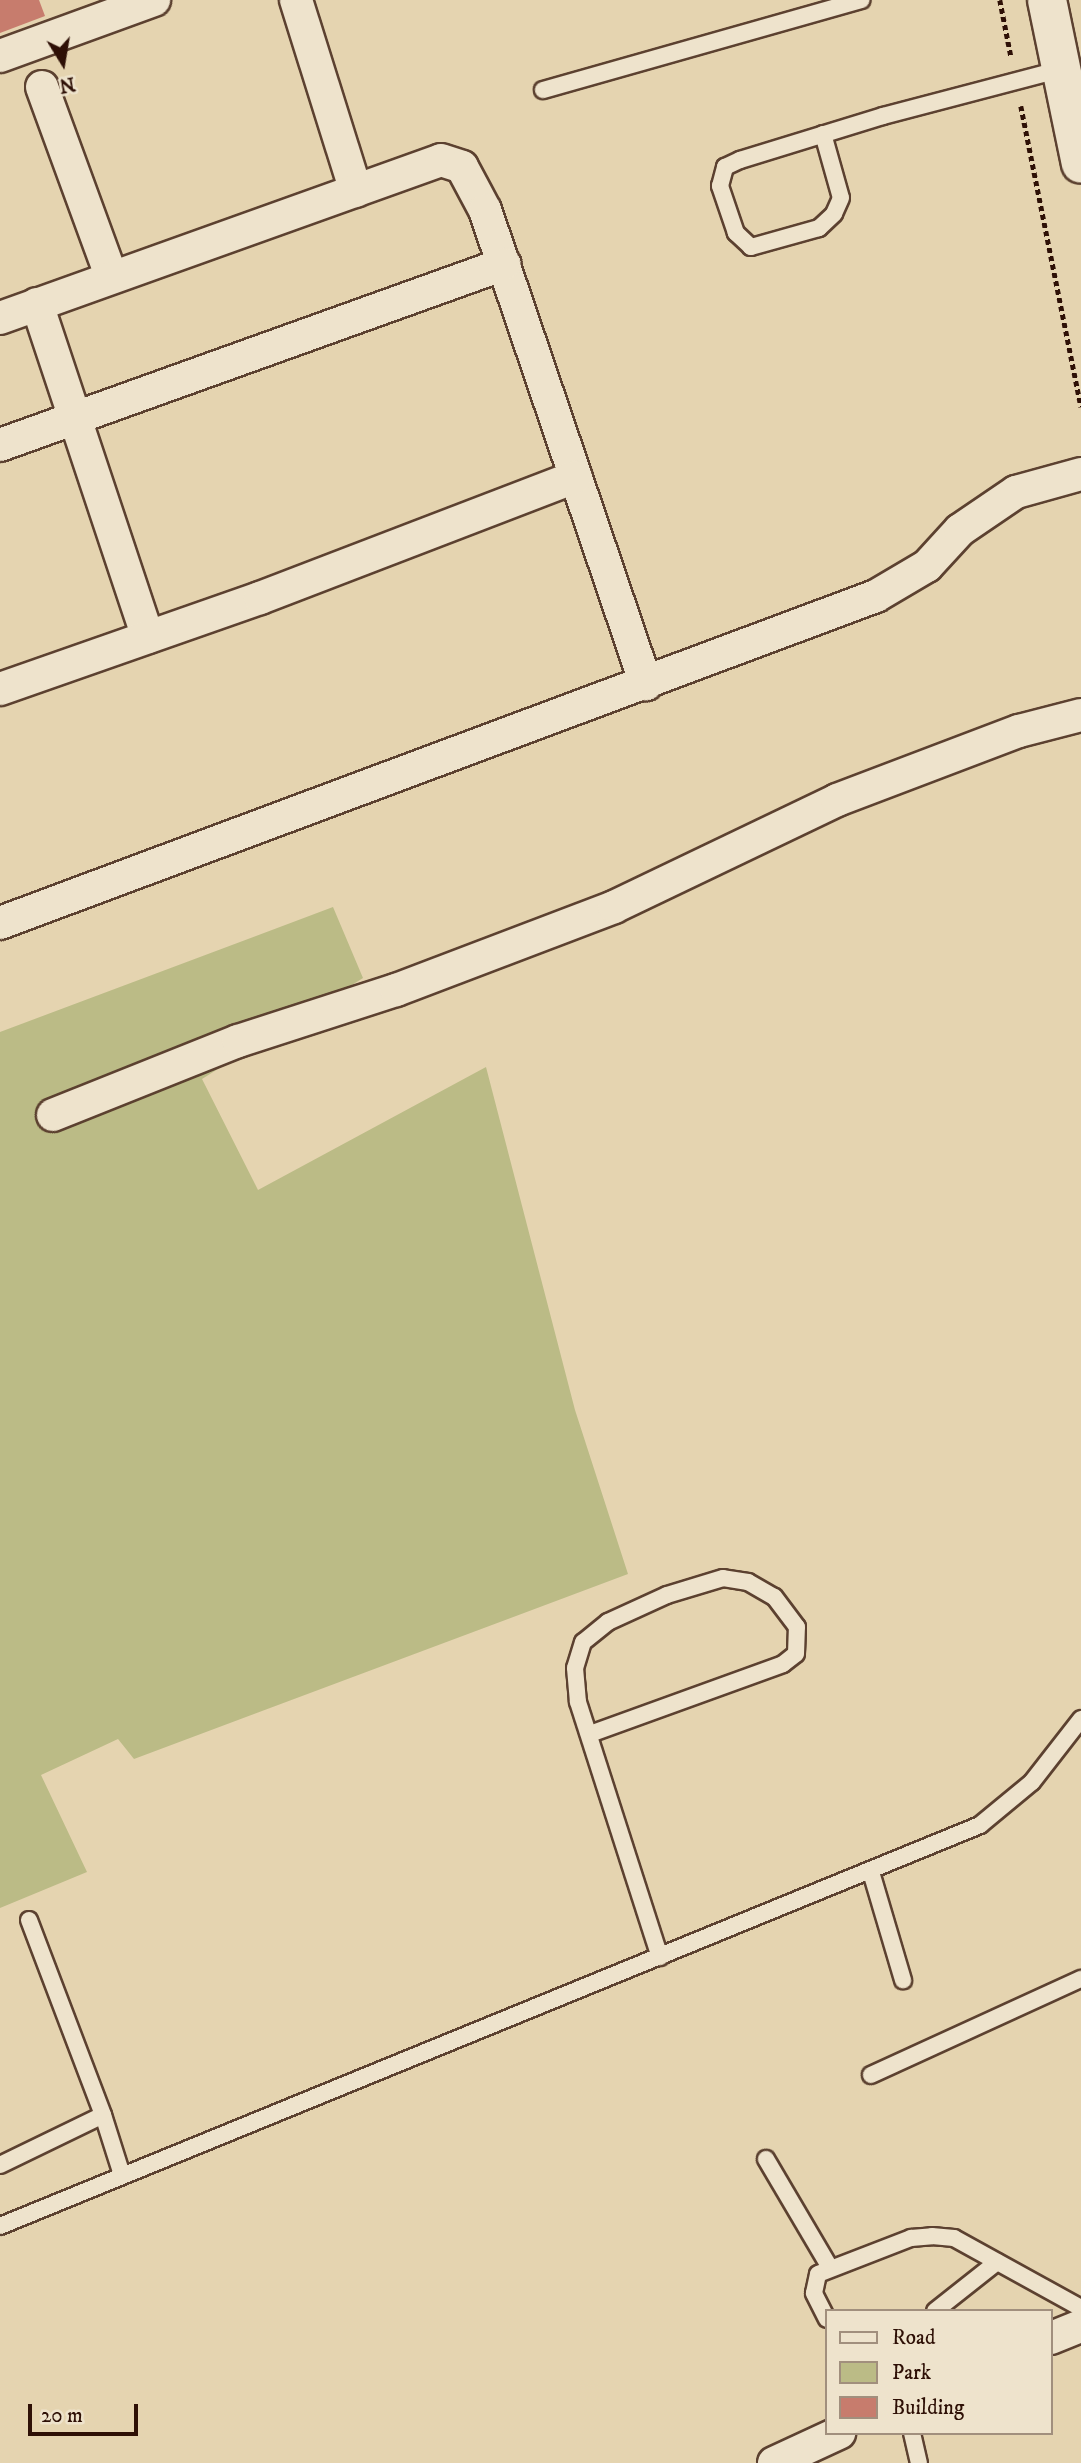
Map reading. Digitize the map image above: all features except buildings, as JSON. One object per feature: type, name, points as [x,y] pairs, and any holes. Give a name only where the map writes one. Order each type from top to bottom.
[{"type":"main road","points":[[1046,0],[1081,164]]},
{"type":"street","points":[[0,56],[154,0]]},
{"type":"street","points":[[296,0],[356,191]]},
{"type":"street","points":[[42,87],[111,276]]},
{"type":"street","points":[[0,317],[441,160],[462,167],[504,264],[646,684]]},
{"type":"street","points":[[0,445],[504,264]]},
{"type":"street","points":[[37,304],[79,416],[148,637]]},
{"type":"street","points":[[0,923],[876,596],[927,566],[960,530],[1016,492],[1081,474]]},
{"type":"street","points":[[0,689],[148,637],[576,477]]},
{"type":"street","points":[[53,1115],[238,1041],[396,990],[614,907],[837,800],[1019,731],[1081,715]]},
{"type":"street","points":[[1053,2337],[1081,2326]]},
{"type":"street","points":[[774,2463],[834,2435]]},
{"type":"lane","points":[[543,90],[862,0]]},
{"type":"lane","points":[[823,134],[841,198],[834,214],[819,228],[751,247],[736,233],[720,186],[725,167],[823,134],[1062,69]]},
{"type":"lane","points":[[590,1734],[783,1664],[796,1654],[797,1627],[775,1597],[748,1582],[723,1578],[667,1595],[608,1622],[583,1642],[575,1668],[578,1702],[660,1957]]},
{"type":"lane","points":[[0,2226],[871,1872],[980,1825],[1032,1782],[1081,1719]]},
{"type":"lane","points":[[871,1872],[903,1980]]},
{"type":"lane","points":[[29,1920],[103,2115],[122,2175]]},
{"type":"lane","points":[[871,2075],[1081,1979]]},
{"type":"lane","points":[[0,2165],[103,2115]]},
{"type":"lane","points":[[766,2159],[829,2266]]},
{"type":"lane","points":[[825,2314],[814,2284],[829,2266],[932,2236],[954,2238],[1081,2308]]},
{"type":"lane","points":[[938,2309],[997,2262]]},
{"type":"lane","points":[[912,2435],[919,2463]]},
{"type":"path","points":[[1000,0],[1081,407]]},
{"type":"green space","points":[[333,907],[363,978],[202,1079],[258,1190],[486,1067],[575,1410],[628,1574],[134,1759],[118,1739],[41,1775],[87,1872],[0,1908],[0,1032]]}]
